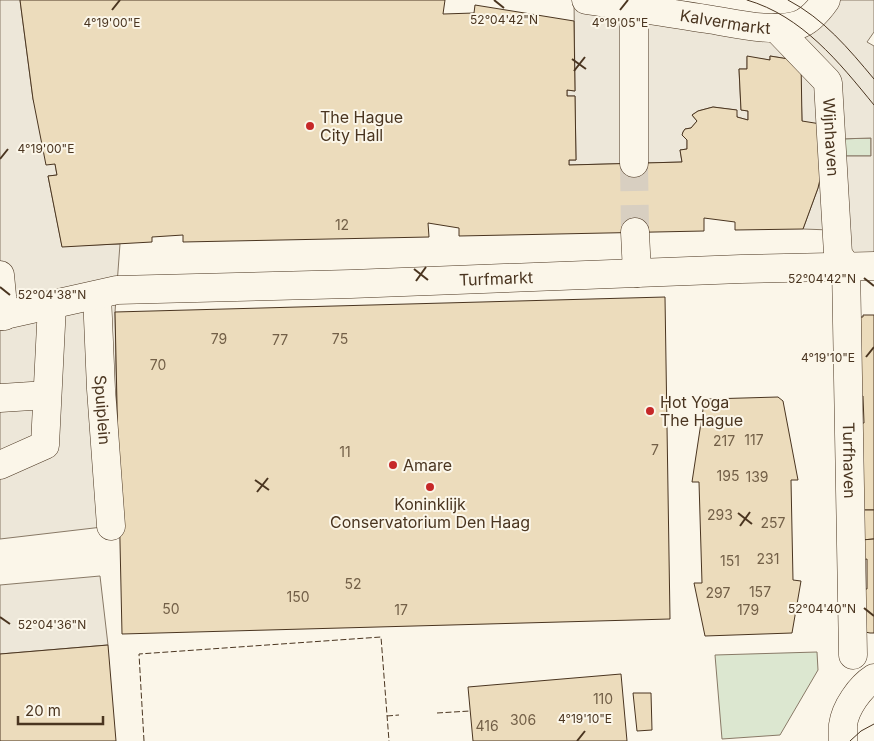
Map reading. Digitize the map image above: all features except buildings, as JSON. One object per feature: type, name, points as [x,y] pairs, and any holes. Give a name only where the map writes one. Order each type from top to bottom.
[{"type":"street","name":"Kalvermarkt","points":[[586,0],[744,25],[776,28],[797,25],[806,21],[820,9],[826,0]]},
{"type":"street","points":[[634,8],[634,163]]},
{"type":"street","name":"Wijnhaven","points":[[776,28],[828,81],[838,254],[846,266]]},
{"type":"street","points":[[635,232],[637,273]]},
{"type":"street","name":"Turfhaven","points":[[846,266],[853,654]]},
{"type":"street","name":"Turfmarkt","points":[[107,292],[874,266]]},
{"type":"street","points":[[0,275],[2,316],[107,292]]},
{"type":"street","name":"Spuiplein","points":[[107,292],[101,389],[111,526]]},
{"type":"street","points":[[7,458],[45,445],[52,305]]},
{"type":"street","points":[[0,398],[48,395]]},
{"type":"street","points":[[839,735],[856,694],[874,678]]},
{"type":"green space","points":[[871,138],[871,156],[839,156],[839,139]]},
{"type":"green space","points":[[817,652],[818,670],[780,735],[722,739],[715,655]]},
{"type":"shaded area","points":[[0,0],[20,0],[33,99],[57,175],[48,176],[62,246],[120,244],[115,312],[119,521],[111,526],[0,539]]},
{"type":"shaded area","points":[[574,0],[776,28],[826,0],[874,0],[874,32],[867,42],[874,46],[874,266],[846,266],[830,230],[803,229],[818,188],[823,167],[802,121],[800,61],[770,56],[770,60],[747,57],[747,69],[739,69],[741,110],[748,111],[748,120],[737,117],[736,110],[713,107],[698,111],[692,115],[697,121],[691,128],[685,129],[683,132],[687,140],[687,149],[680,150],[682,162],[569,165],[569,160],[576,160],[575,96],[567,96],[567,90],[575,91]],"holes":[[[871,138],[871,156],[839,156],[839,139]]]},
{"type":"shaded area","points":[[100,576],[108,645],[0,654],[0,585]]},
{"type":"tunnel","points":[[634,163],[635,232]]},
{"type":"tram line","points":[[747,0],[767,7],[785,17],[818,42],[874,105]]},
{"type":"tram line","points":[[788,0],[824,25],[845,45],[874,79]]},
{"type":"tram line","points":[[850,741],[861,731],[874,724]]},
{"type":"fence","points":[[144,741],[139,654],[381,637],[389,741]]},
{"type":"fence","points":[[437,713],[470,711]]},
{"type":"fence","points":[[387,716],[399,715]]},
{"type":"place","name":"The Hague City Hall","points":[[310,126]]},
{"type":"place","name":"Hot Yoga The Hague","points":[[650,411]]},
{"type":"place","name":"Amare","points":[[393,465]]},
{"type":"place","name":"Koninklijk Conservatorium Den Haag","points":[[430,487]]}]
